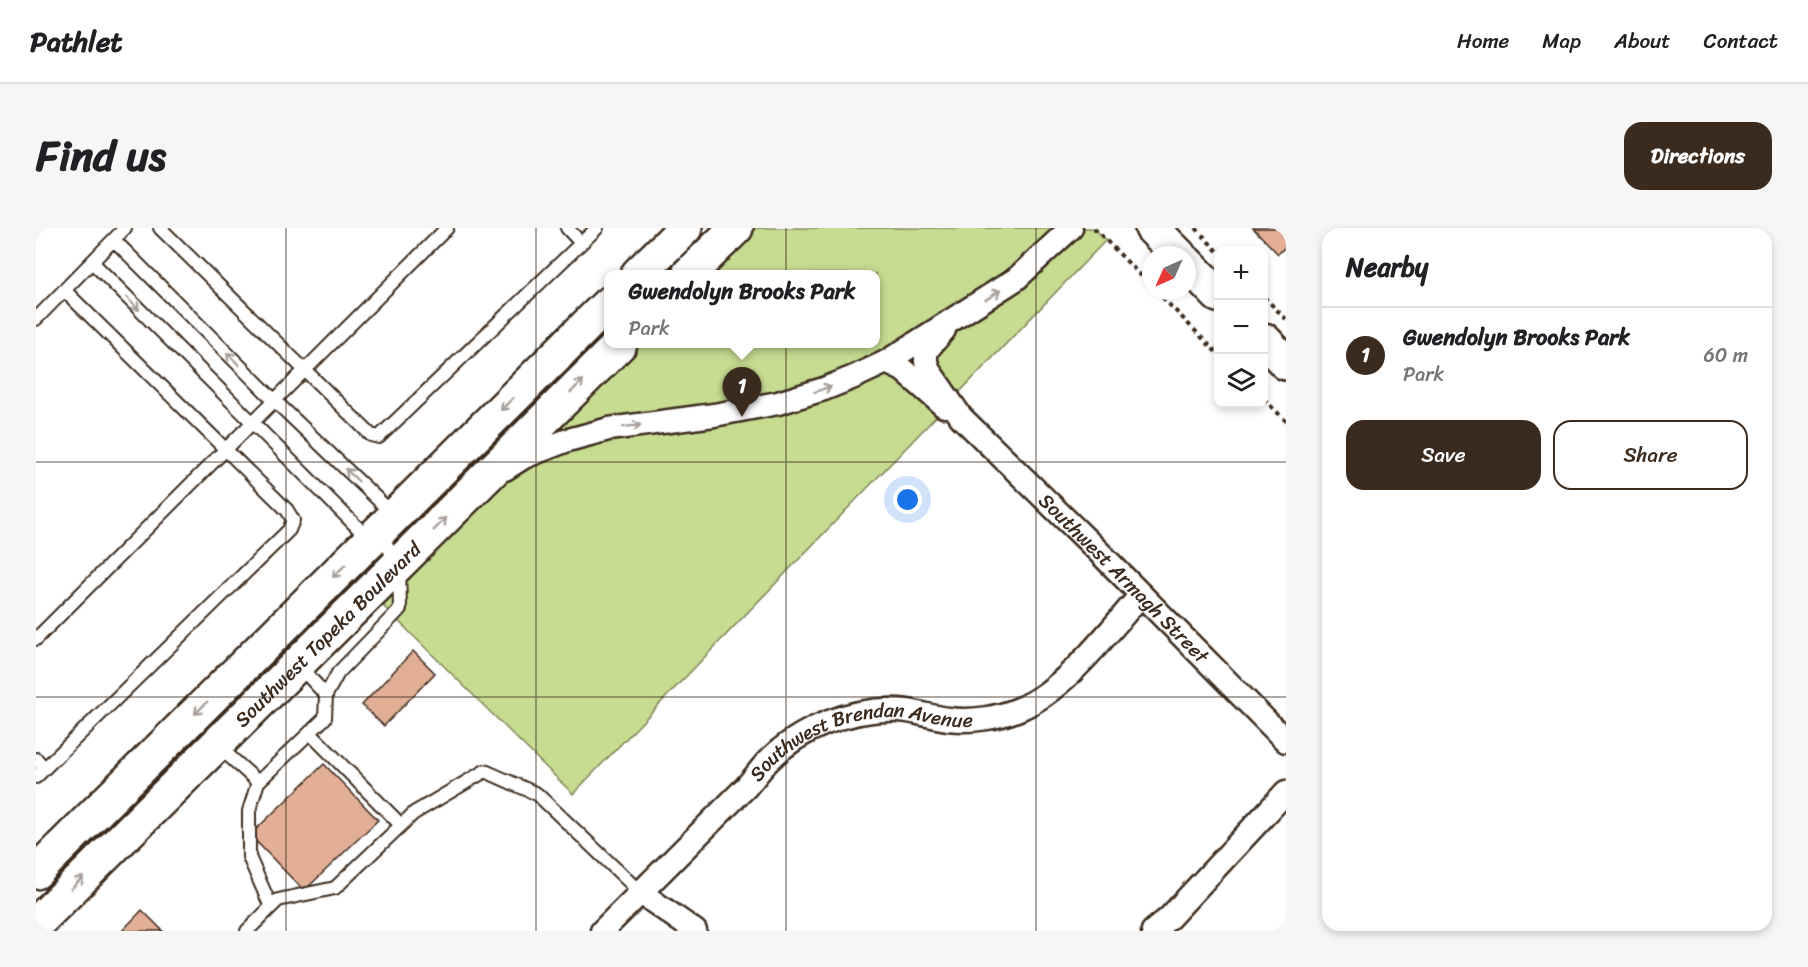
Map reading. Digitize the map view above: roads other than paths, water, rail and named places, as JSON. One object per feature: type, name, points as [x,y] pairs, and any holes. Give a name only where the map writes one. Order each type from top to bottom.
[{"type":"main road","points":[[693,270],[736,228]]},
{"type":"main road","points":[[1152,228],[1170,246]]},
{"type":"main road","points":[[642,270],[674,234]]},
{"type":"main road","points":[[1196,272],[1214,291]]},
{"type":"main road","name":"Southwest Topeka Boulevard","points":[[36,872],[604,308]]},
{"type":"main road","points":[[1268,345],[1286,363]]},
{"type":"main road","name":"Southwest Topeka Boulevard","points":[[36,924],[616,348]]},
{"type":"street","points":[[481,483],[524,458],[568,440],[609,429],[714,416],[778,404],[824,389],[886,362],[1016,279],[1071,228]]},
{"type":"street","name":"Southwest Armagh Street","points":[[957,316],[926,351],[926,362],[930,372],[961,417],[1286,741]]},
{"type":"street","name":"Southwest Armagh Street","points":[[886,362],[903,370],[937,402],[961,417]]},
{"type":"street","name":"Southwest Brendan Avenue","points":[[602,931],[746,787],[768,762],[792,741],[836,720],[872,711],[900,710],[965,720],[993,717],[1019,709],[1043,696],[1064,680],[1141,595]]},
{"type":"street","points":[[1153,931],[1169,918],[1286,792]]},
{"type":"street","points":[[641,893],[695,931]]},
{"type":"lane","points":[[36,319],[125,228]]},
{"type":"lane","points":[[160,228],[371,435],[379,437],[597,228]]},
{"type":"lane","points":[[36,639],[447,228]]},
{"type":"lane","points":[[567,228],[581,243]]},
{"type":"lane","points":[[114,240],[274,400],[381,529],[399,565],[400,609],[338,673],[326,694],[325,718],[258,782],[249,811],[249,858],[271,907]]},
{"type":"lane","points":[[92,262],[252,422],[381,529]]},
{"type":"lane","points":[[39,768],[289,530],[293,520],[287,510],[64,290]]},
{"type":"lane","points":[[297,664],[326,694]]},
{"type":"lane","points":[[310,732],[401,825]]},
{"type":"lane","points":[[216,744],[258,782]]},
{"type":"lane","points":[[247,931],[278,900],[335,888],[414,813],[485,771],[537,794],[641,893]]},
{"type":"place","name":"Gwendolyn Brooks Park","points":[[742,417]]}]
